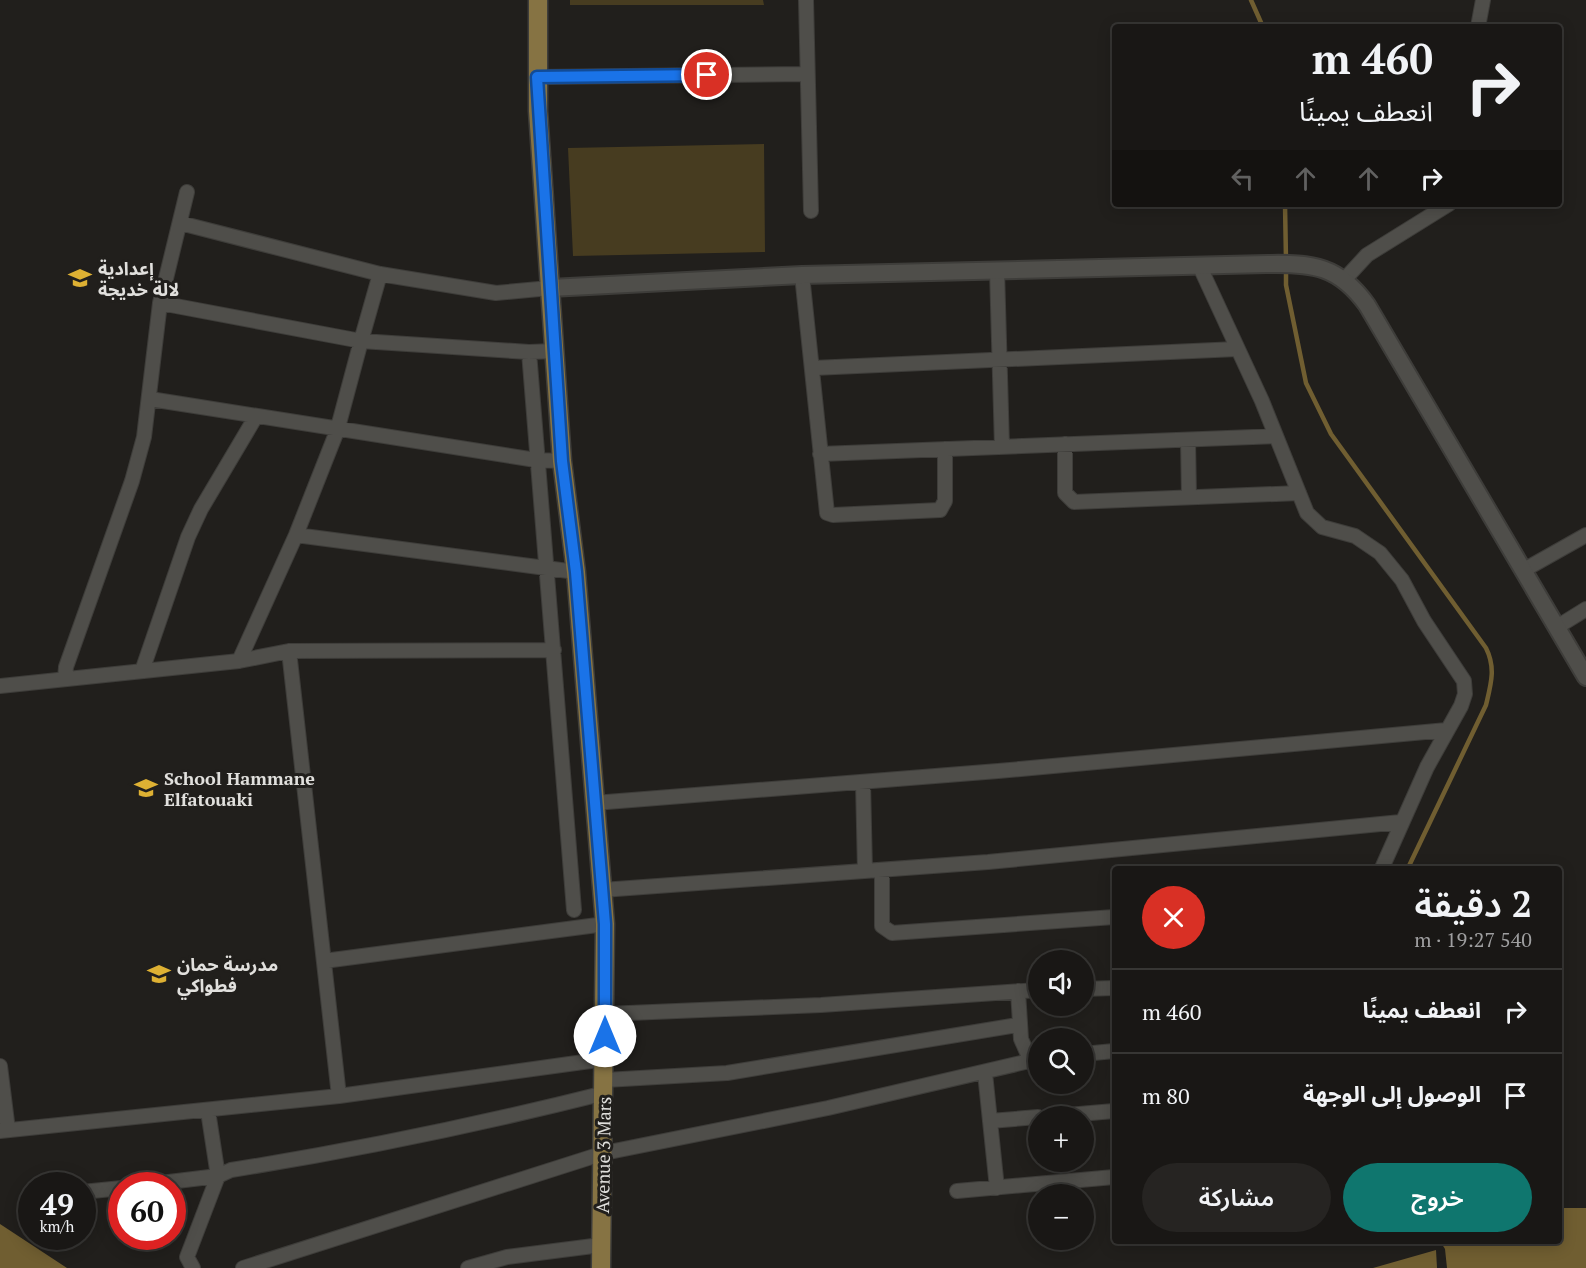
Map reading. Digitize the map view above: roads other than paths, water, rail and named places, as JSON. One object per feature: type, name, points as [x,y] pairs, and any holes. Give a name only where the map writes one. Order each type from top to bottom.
[{"type":"main road","name":"Avenue 3 Mars","points":[[538,0],[537,77],[549,288],[562,461],[576,572],[605,924],[605,1086],[601,1268]]},
{"type":"street","points":[[806,0],[811,211]]},
{"type":"street","points":[[1479,24],[1483,0]]},
{"type":"street","points":[[537,77],[807,74]]},
{"type":"street","points":[[65,679],[66,667],[132,481],[144,437],[160,303],[187,192]]},
{"type":"street","points":[[1344,280],[1367,255],[1444,207]]},
{"type":"street","points":[[180,223],[380,274],[496,293],[549,288],[802,275],[1302,263],[1330,271],[1344,280],[1367,305],[1585,673]]},
{"type":"street","points":[[1200,267],[1276,436],[1299,493],[1314,521],[1322,527],[1355,536],[1380,553],[1402,580],[1424,621],[1459,670],[1465,694],[1401,822],[1383,866]]},
{"type":"street","points":[[997,270],[1002,447]]},
{"type":"street","points":[[239,661],[296,535],[337,430],[380,274]]},
{"type":"street","points":[[802,275],[826,513],[833,515],[934,511],[942,508],[945,501],[945,449]]},
{"type":"street","points":[[160,303],[361,341],[529,352],[555,351]]},
{"type":"street","points":[[813,368],[1237,349]]},
{"type":"street","points":[[529,352],[574,910]]},
{"type":"street","points":[[150,399],[255,418],[536,460],[562,461]]},
{"type":"street","points":[[142,671],[188,537],[201,509],[255,418]]},
{"type":"street","points":[[820,454],[1276,436]]},
{"type":"street","points":[[1188,440],[1189,497]]},
{"type":"street","points":[[1065,444],[1065,493],[1071,500],[1079,503],[1299,493]]},
{"type":"street","points":[[296,535],[546,566],[576,572]]},
{"type":"street","points":[[1524,570],[1586,535]]},
{"type":"street","points":[[1557,627],[1586,609]]},
{"type":"street","points":[[0,686],[239,661],[289,651],[554,650]]},
{"type":"street","points":[[289,651],[339,1096]]},
{"type":"street","points":[[594,802],[863,782],[1447,730]]},
{"type":"street","points":[[863,782],[865,871]]},
{"type":"street","points":[[602,890],[882,870],[1401,822]]},
{"type":"street","points":[[882,870],[882,926],[892,933],[1112,917]]},
{"type":"street","points":[[324,961],[605,924]]},
{"type":"street","points":[[1094,989],[1112,988]]},
{"type":"street","points":[[605,1014],[821,1005],[1028,990]]},
{"type":"street","points":[[1017,991],[1018,1025],[1021,1039],[1028,1050]]},
{"type":"street","points":[[186,1180],[218,1176],[231,1170],[361,1149],[475,1125],[605,1086],[727,1073],[1018,1025]]},
{"type":"street","points":[[1094,1053],[1112,1051]]},
{"type":"street","points":[[0,1066],[4,1130],[339,1096],[605,1059]]},
{"type":"street","points":[[243,1268],[604,1153],[828,1108],[985,1073],[1028,1061]]},
{"type":"street","points":[[985,1073],[997,1188]]},
{"type":"street","points":[[193,1268],[187,1257],[218,1176],[208,1111]]},
{"type":"street","points":[[1094,1113],[1112,1111]]},
{"type":"street","points":[[990,1121],[1028,1119]]},
{"type":"street","points":[[957,1191],[1112,1178]]},
{"type":"street","points":[[468,1268],[507,1257],[601,1245]]},
{"type":"waterway","points":[[1251,0],[1262,24]]},
{"type":"waterway","points":[[1285,207],[1286,260]]},
{"type":"waterway","points":[[1286,268],[1286,285],[1306,383],[1331,434],[1486,648],[1491,662],[1491,683],[1486,705],[1409,866]]},
{"type":"place","name":"إعدادية لالة خديجة","points":[[80,278]]},
{"type":"place","name":"School Hammane Elfatouaki","points":[[146,788]]},
{"type":"place","name":"مدرسة حمان فطواكي","points":[[159,974]]}]
